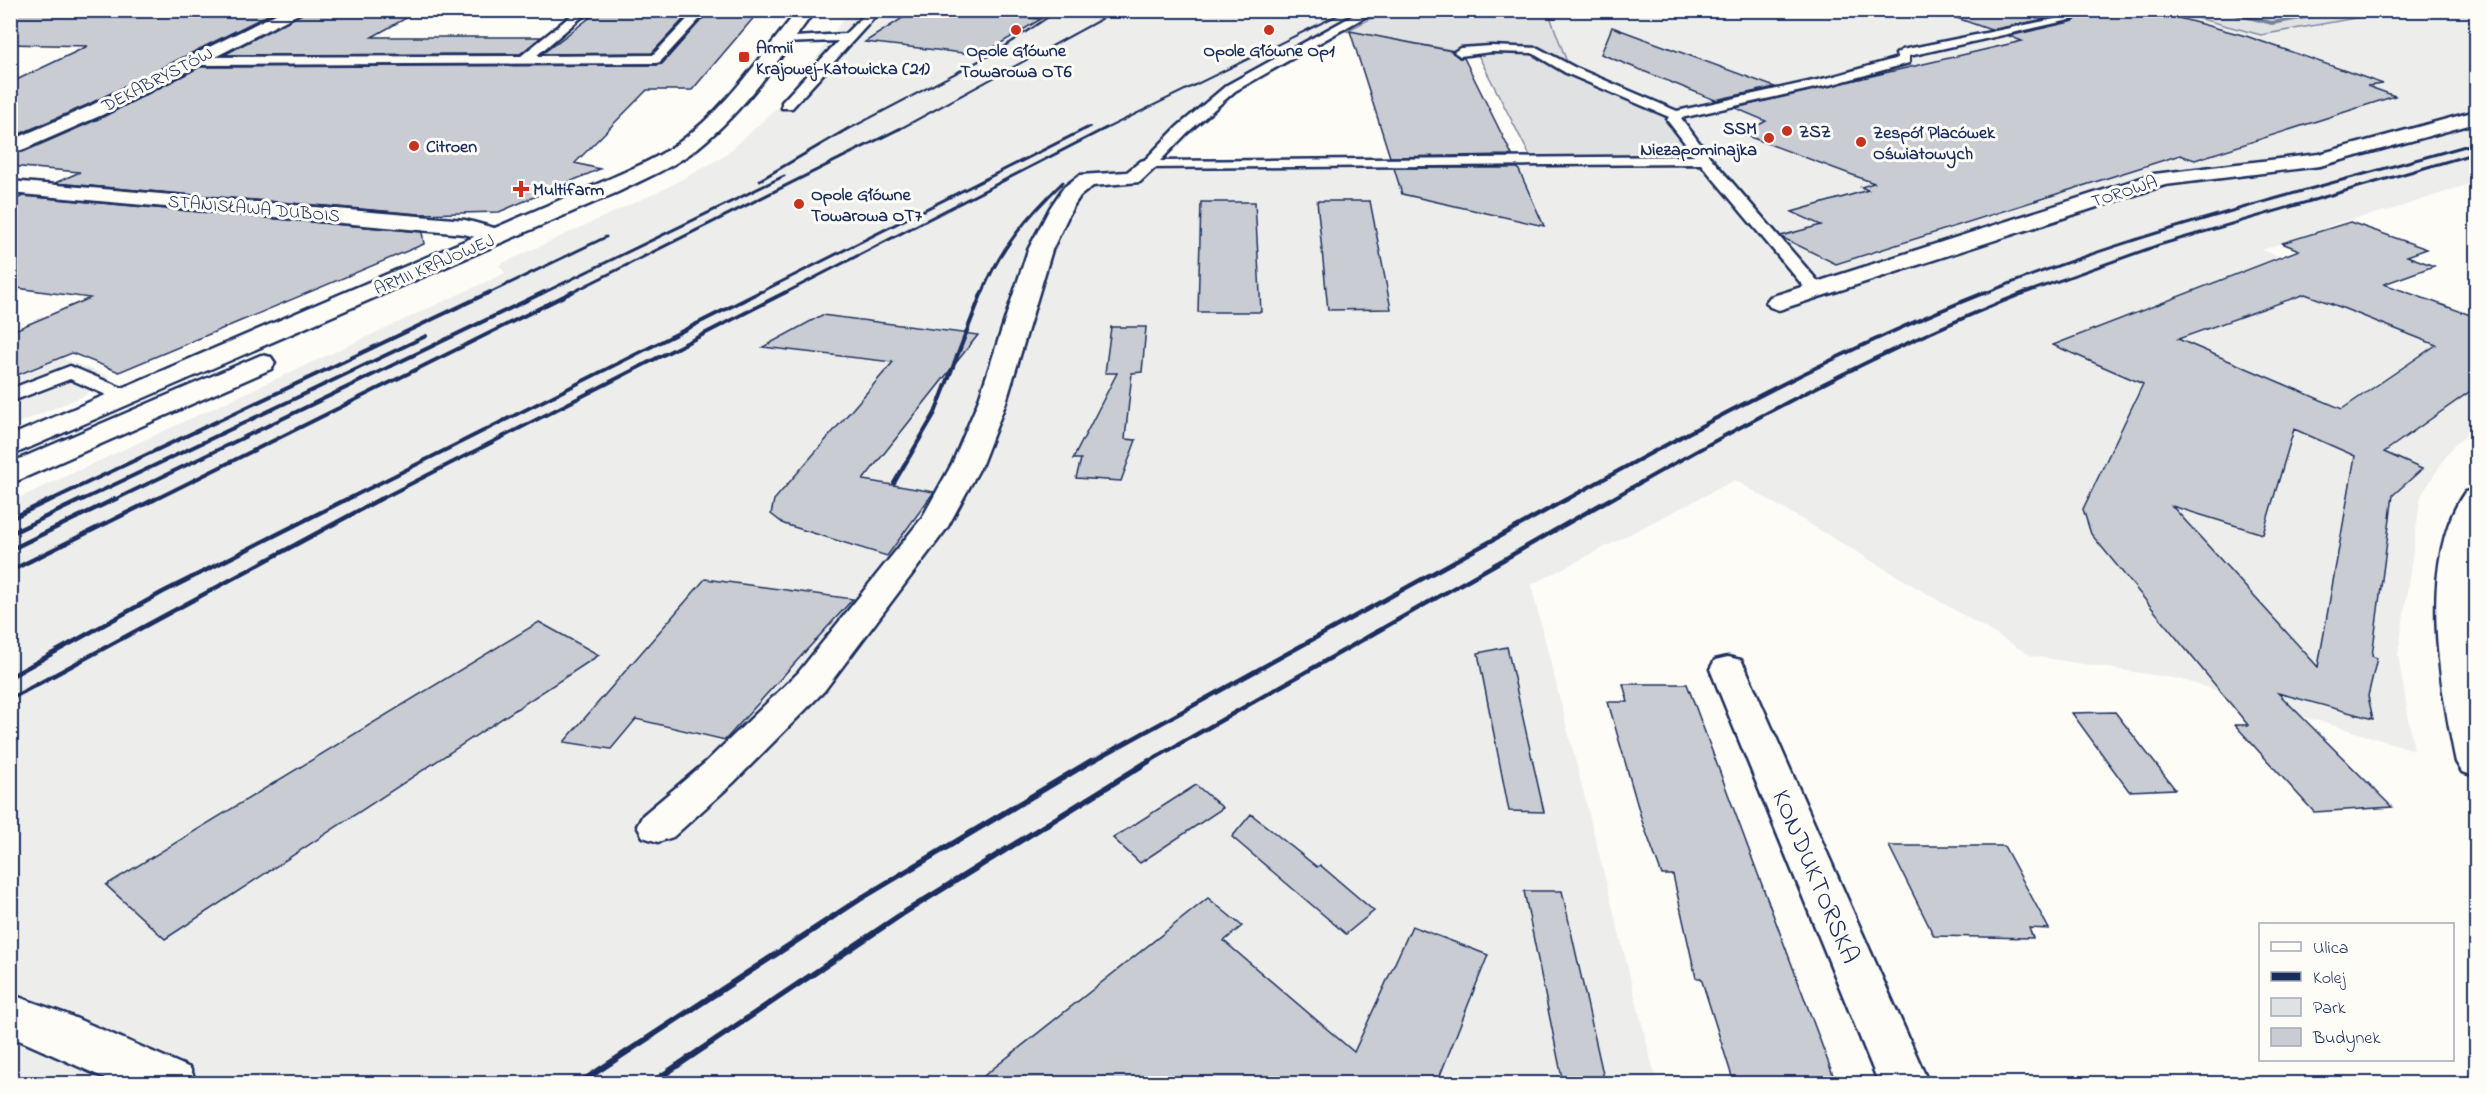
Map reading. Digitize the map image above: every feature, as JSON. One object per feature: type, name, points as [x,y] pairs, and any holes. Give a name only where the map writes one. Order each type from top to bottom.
[{"type":"street","name":"DEKABRYSTÓW","points":[[15,146],[95,111],[298,10]]},
{"type":"street","name":"ARMII KRAJOWEJ","points":[[10,447],[610,187],[683,149],[728,107],[807,10]]},
{"type":"street","name":"TOROWA","points":[[1779,302],[2163,179],[2320,160],[2476,117]]},
{"type":"street","points":[[658,826],[719,773],[811,682],[936,521],[967,464],[980,433],[1040,250],[1060,208],[1072,192],[1088,180],[1133,178],[1148,165]]},
{"type":"street","name":"STANISŁAWA DUBOIS","points":[[10,187],[465,227],[497,236]]},
{"type":"street","points":[[10,475],[428,286],[493,254],[530,222]]},
{"type":"street","points":[[2476,499],[2460,542],[2455,627],[2466,719],[2476,762]]},
{"type":"street","name":"KONDUKTORSKA","points":[[1728,669],[1904,1083]]},
{"type":"street","points":[[10,1015],[172,1083]]},
{"type":"lane","points":[[525,59],[585,10]]},
{"type":"lane","points":[[192,61],[656,59],[703,10]]},
{"type":"lane","points":[[787,105],[848,37],[876,10]]},
{"type":"lane","points":[[1148,165],[1182,130],[1231,88],[1372,10]]},
{"type":"lane","points":[[1460,52],[1491,49],[1534,50],[1570,70],[1676,115],[1833,80],[1905,60],[1902,54],[2069,20]]},
{"type":"lane","points":[[782,40],[848,37]]},
{"type":"lane","points":[[1676,115],[1674,120],[1705,160],[1816,290]]},
{"type":"lane","points":[[1148,165],[1359,157],[1524,155],[1705,160]]},
{"type":"lane","points":[[10,396],[70,372],[127,397]]},
{"type":"shaded area","points":[[2171,10],[2261,35],[2400,11],[2476,11],[2476,182],[2391,210],[2341,222],[2262,250],[2476,329],[2476,428],[2452,447],[2421,496],[2398,655],[2414,750],[2179,679],[2032,656],[1735,480],[1531,585],[1657,1083],[11,1083],[10,502],[505,273],[499,265],[666,188],[723,157],[786,100],[849,11],[1386,11],[1240,88],[1173,146],[1149,171],[1536,164],[1570,70],[1548,11]]},
{"type":"shaded area","points":[[15,340],[111,377],[84,396],[11,426],[11,342]]},
{"type":"green space","points":[[2171,10],[2400,10],[2261,35],[2171,11]]},
{"type":"green space","points":[[1386,11],[1548,11],[1570,70],[1676,115],[1705,160],[1534,158],[1529,154],[1478,55],[1346,31]]},
{"type":"building","points":[[10,10],[278,10],[87,105],[10,138],[10,83],[88,46],[10,44]]},
{"type":"building","points":[[308,10],[410,10],[398,17],[408,17],[372,37],[541,37],[520,54],[224,55]]},
{"type":"building","points":[[605,10],[692,10],[652,53],[542,54],[596,13]]},
{"type":"building","points":[[710,10],[756,10],[751,15],[756,15],[692,90],[647,90],[575,163],[600,169],[499,212],[419,214],[55,183],[80,172],[10,166],[10,153],[23,152],[103,117],[200,67],[657,65],[662,64]]},
{"type":"building","points":[[915,10],[1041,19],[981,55],[865,42]]},
{"type":"building","points":[[1952,10],[2149,10],[2246,36],[2383,84],[2367,86],[2395,96],[2195,160],[2180,155],[1836,264],[1783,238],[1781,236],[1821,225],[1792,212],[1868,190],[1861,187],[1874,183],[1742,134],[1766,121],[1735,108],[2022,41],[2009,36],[2074,21],[2076,18],[2069,14],[1991,30],[1951,16]]},
{"type":"building","points":[[1612,27],[1775,87],[1715,100],[1601,54]]},
{"type":"building","points":[[1350,31],[1452,51],[1459,58],[1464,58],[1512,155],[1390,157]]},
{"type":"building","points":[[1394,168],[1518,168],[1544,226],[1402,194]]},
{"type":"building","points":[[23,196],[422,232],[424,244],[119,372],[72,353],[10,378],[10,332],[90,298],[10,287],[10,202]]},
{"type":"building","points":[[1317,201],[1370,201],[1391,309],[1328,310]]},
{"type":"building","points":[[1201,202],[1255,202],[1261,312],[1198,312]]},
{"type":"building","points":[[2350,222],[2427,249],[2407,256],[2434,266],[2384,284],[2476,317],[2476,387],[2384,452],[2422,469],[2393,495],[2372,656],[2377,658],[2368,696],[2373,719],[2278,693],[2392,807],[2314,812],[2235,725],[2248,725],[2091,534],[2083,509],[2143,384],[2053,345],[2299,250],[2282,243]],"holes":[[[2305,294],[2335,305],[2436,345],[2342,409],[2178,339]],[[2294,429],[2355,456],[2318,667],[2172,506],[2263,534]]]},
{"type":"building","points":[[822,315],[978,335],[863,480],[934,492],[887,556],[784,524],[771,514],[774,500],[893,362],[763,347]]},
{"type":"building","points":[[1111,327],[1146,327],[1142,372],[1132,373],[1125,439],[1136,440],[1121,481],[1076,478],[1081,459],[1073,459],[1117,373],[1105,373]]},
{"type":"building","points":[[705,579],[853,599],[725,740],[636,719],[611,749],[564,742]]},
{"type":"building","points":[[539,622],[599,655],[165,939],[106,885]]},
{"type":"building","points":[[1507,647],[1544,812],[1509,811],[1478,653]]},
{"type":"building","points":[[1623,684],[1687,684],[1836,1083],[1734,1083],[1701,978],[1696,978],[1673,875],[1662,875],[1642,821],[1608,702],[1628,702]]},
{"type":"building","points":[[2115,712],[2175,789],[2129,791],[2072,713]]},
{"type":"building","points":[[1196,785],[1223,808],[1140,863],[1113,838]]},
{"type":"building","points":[[1251,814],[1317,867],[1320,865],[1374,911],[1346,934],[1232,837]]},
{"type":"building","points":[[1889,846],[2004,846],[2049,929],[2029,928],[2033,938],[1934,936]]},
{"type":"building","points":[[1524,891],[1562,891],[1605,1083],[1563,1083]]},
{"type":"building","points":[[1208,898],[1242,926],[1224,941],[1354,1052],[1412,926],[1488,955],[1437,1083],[975,1083]]},
{"type":"waterway","points":[[2214,10],[2272,23],[2356,10]]},
{"type":"railway","points":[[847,130],[996,52],[1059,10]]},
{"type":"railway","points":[[898,130],[1118,10]]},
{"type":"railway","points":[[1103,130],[1348,10]]},
{"type":"railway","points":[[1084,130],[1090,127]]},
{"type":"railway","points":[[760,180],[849,128]]},
{"type":"railway","points":[[569,294],[901,128]]},
{"type":"railway","points":[[757,294],[1087,128]]},
{"type":"railway","points":[[783,294],[1106,128]]},
{"type":"railway","points":[[1983,294],[2165,230],[2476,143]]},
{"type":"railway","points":[[2022,294],[2159,245],[2476,153]]},
{"type":"railway","points":[[541,294],[784,176]]},
{"type":"railway","points":[[982,294],[1006,247],[1038,207],[1063,182]]},
{"type":"railway","points":[[487,294],[606,237]]},
{"type":"railway","points":[[49,501],[490,292]]},
{"type":"railway","points":[[112,501],[544,292]]},
{"type":"railway","points":[[152,501],[572,292]]},
{"type":"railway","points":[[344,501],[760,292]]},
{"type":"railway","points":[[377,501],[786,292]]},
{"type":"railway","points":[[894,483],[935,413],[982,292]]},
{"type":"railway","points":[[1564,501],[1772,389],[1878,338],[1986,292]]},
{"type":"railway","points":[[1608,501],[1813,389],[1918,338],[2026,292]]},
{"type":"railway","points":[[80,501],[426,336]]},
{"type":"railway","points":[[10,519],[52,499]]},
{"type":"railway","points":[[10,534],[83,499]]},
{"type":"railway","points":[[10,550],[115,499]]},
{"type":"railway","points":[[10,571],[155,499]]},
{"type":"railway","points":[[10,677],[163,592],[347,499]]},
{"type":"railway","points":[[10,699],[380,499]]},
{"type":"railway","points":[[1089,763],[1567,499]]},
{"type":"railway","points":[[1146,763],[1610,499]]},
{"type":"railway","points":[[578,1084],[860,899],[1091,761]]},
{"type":"railway","points":[[650,1084],[902,914],[1149,761]]},
{"type":"place","name":"Opole Główne Towarowa OT6","points":[[1016,30]]},
{"type":"place","name":"Opole Główne Op1","points":[[1269,30]]},
{"type":"place","name":"Armii Krajowej-Katowicka (21)","points":[[744,57]]},
{"type":"place","name":"ZSZ","points":[[1787,131]]},
{"type":"place","name":"SSM Niezapominajka","points":[[1769,138]]},
{"type":"place","name":"Zespół Placówek Oświatowych","points":[[1861,142]]},
{"type":"place","name":"Citroen","points":[[414,146]]},
{"type":"place","name":"Multifarm","points":[[521,189]]},
{"type":"place","name":"Opole Główne Towarowa OT7","points":[[799,204]]}]
